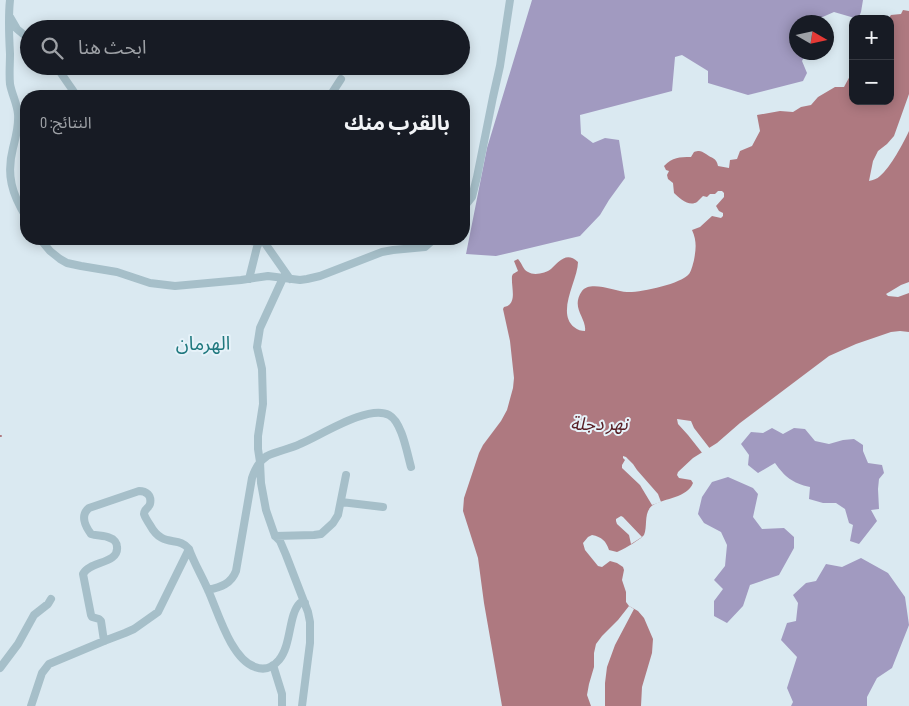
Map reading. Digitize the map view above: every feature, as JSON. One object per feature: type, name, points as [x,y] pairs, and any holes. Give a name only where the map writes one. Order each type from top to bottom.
[{"type":"street","points":[[10,0],[10,83],[17,107],[18,120],[10,171],[12,187],[20,207]]},
{"type":"street","points":[[470,200],[478,177],[492,97],[500,66],[510,0]]},
{"type":"street","points":[[9,13],[20,32]]},
{"type":"street","points":[[62,75],[73,90]]},
{"type":"street","points":[[334,90],[341,79]]},
{"type":"street","points":[[45,245],[67,263],[116,272],[150,283],[175,286],[268,276],[300,280],[313,278],[382,252],[425,247],[427,245]]},
{"type":"street","points":[[249,279],[258,245]]},
{"type":"street","points":[[263,245],[286,278]]},
{"type":"street","points":[[286,278],[260,328],[257,347],[262,369],[263,404],[258,436],[263,496],[275,536],[283,548],[305,603],[310,622],[302,706]]},
{"type":"street","points":[[208,590],[223,586],[231,581],[236,571],[252,478],[260,462],[268,456],[302,444],[350,420],[381,412],[395,419],[399,426],[411,467]]},
{"type":"street","points":[[275,536],[321,534],[333,523],[338,515],[346,475]]},
{"type":"street","points":[[104,641],[100,620],[92,618],[91,615],[82,574],[86,569],[112,558],[117,552],[117,545],[110,537],[94,535],[89,532],[83,516],[86,510],[139,491],[149,496],[150,502],[144,514],[154,533],[163,539],[182,543],[189,549],[223,628],[241,658],[249,665],[266,669],[273,665],[284,653],[298,605],[305,603]]},
{"type":"street","points":[[341,502],[383,506]]},
{"type":"street","points":[[30,706],[42,673],[52,662],[134,629],[158,612],[189,549]]},
{"type":"street","points":[[0,668],[18,644],[34,615],[48,604],[51,599]]},
{"type":"street","points":[[273,665],[282,694],[282,706]]},
{"type":"shaded area","points":[[532,0],[863,0],[860,15],[849,16],[834,12],[827,15],[789,15],[789,60],[802,60],[807,73],[803,81],[748,95],[708,83],[708,71],[682,55],[675,57],[672,91],[580,115],[581,134],[593,143],[605,138],[619,140],[625,178],[600,215],[580,236],[496,256],[466,254],[468,245],[470,245],[470,234],[487,148]]},
{"type":"shaded area","points":[[772,428],[783,434],[794,428],[805,429],[815,441],[829,444],[854,439],[863,445],[863,451],[868,463],[882,465],[884,473],[879,479],[879,509],[871,510],[877,521],[859,544],[850,541],[853,525],[849,523],[845,509],[836,503],[823,503],[809,499],[810,487],[798,484],[790,479],[775,463],[758,473],[748,465],[749,455],[741,444],[751,432],[763,433]]},
{"type":"shaded area","points":[[728,477],[753,488],[758,494],[753,517],[762,529],[784,528],[794,537],[794,548],[779,575],[750,585],[743,606],[727,623],[714,616],[714,601],[723,589],[714,580],[725,566],[727,545],[721,532],[704,523],[698,514],[702,497],[712,482]]},
{"type":"shaded area","points":[[861,558],[888,573],[905,597],[909,625],[892,668],[877,678],[867,697],[867,706],[791,706],[793,702],[787,688],[797,657],[781,640],[787,623],[796,621],[798,603],[793,595],[806,583],[816,581],[826,564],[842,567]]},
{"type":"water","name":"نهر دجلة","points":[[903,10],[909,11],[909,94],[894,136],[878,151],[873,161],[869,181],[879,177],[888,167],[909,131],[909,282],[886,294],[898,297],[909,293],[909,332],[891,332],[829,356],[740,423],[717,443],[693,458],[677,475],[679,478],[691,480],[693,483],[690,488],[681,495],[653,505],[650,508],[644,535],[636,542],[617,552],[609,550],[601,538],[592,535],[583,543],[585,550],[598,566],[602,567],[610,561],[623,567],[622,580],[626,592],[626,602],[644,618],[653,639],[652,653],[642,687],[641,706],[502,706],[478,558],[463,511],[464,498],[479,453],[507,410],[513,388],[514,378],[510,341],[503,309],[511,303],[513,295],[512,276],[518,271],[514,261],[518,259],[526,271],[537,274],[549,270],[566,258],[570,257],[578,262],[567,305],[567,313],[569,321],[574,327],[584,331],[585,326],[578,303],[582,291],[586,288],[597,286],[633,292],[659,287],[685,278],[690,272],[695,256],[696,249],[692,230],[700,227],[712,216],[721,218],[723,216],[723,213],[716,206],[724,197],[724,193],[718,191],[707,197],[703,196],[697,202],[688,203],[674,193],[673,183],[668,179],[667,175],[669,171],[664,166],[673,159],[691,157],[694,152],[699,151],[715,160],[718,166],[729,168],[730,160],[737,159],[740,151],[752,146],[760,131],[757,115],[780,111],[793,112],[801,107],[811,105],[818,97],[835,87],[844,87],[849,78],[849,105],[894,105],[894,15],[891,15],[901,14]]},
{"type":"pier","points":[[677,419],[691,421],[694,428],[711,450],[703,454],[678,424]]},
{"type":"pier","points":[[623,456],[633,464],[658,494],[661,502],[652,505],[640,485],[622,468],[625,460]]},
{"type":"pier","points":[[621,516],[642,537],[631,544],[629,535],[617,524],[616,519]]},
{"type":"pier","points":[[629,606],[634,609],[615,645],[607,667],[605,706],[591,706],[587,695],[594,667],[596,644]]},
{"type":"district","name":"الهرمان","points":[[203,344]]}]
